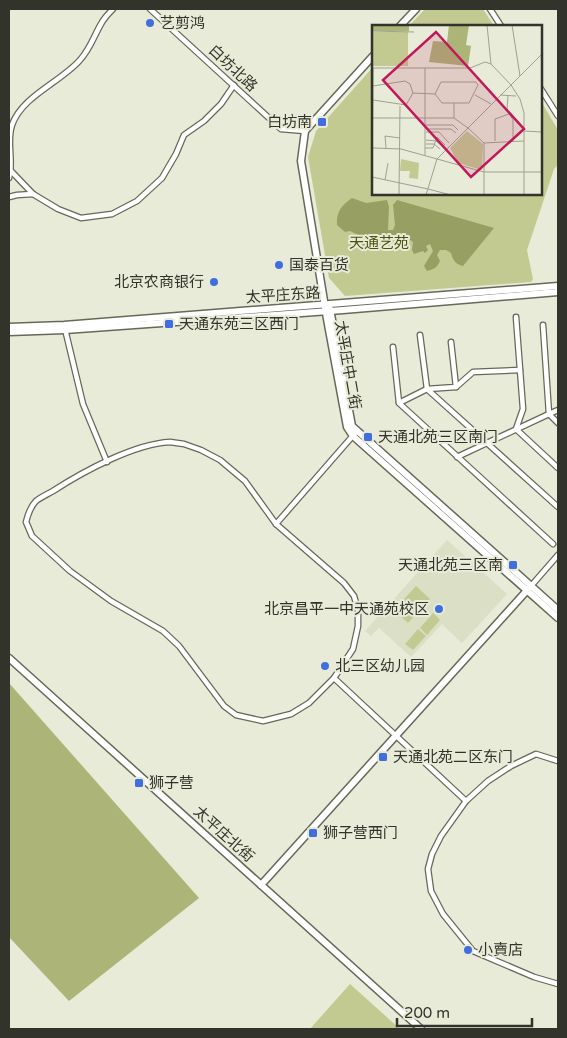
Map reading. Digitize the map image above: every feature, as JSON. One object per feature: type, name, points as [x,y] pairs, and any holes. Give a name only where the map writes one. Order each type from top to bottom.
[{"type":"main road","points":[[401,25],[416,9]]},
{"type":"main road","points":[[305,131],[372,57]]},
{"type":"main road","name":"太平庄中二街","points":[[305,131],[301,161],[348,430],[355,434],[529,588],[558,610]]},
{"type":"main road","name":"太平庄东路","points":[[327,309],[558,286]]},
{"type":"main road","name":"太平庄东路","points":[[9,332],[558,292]]},
{"type":"main road","name":"太平庄东路","points":[[9,327],[65,328]]},
{"type":"main road","points":[[261,885],[529,588]]},
{"type":"main road","name":"太平庄中二街","points":[[529,588],[558,618]]},
{"type":"main road","name":"太平庄北街","points":[[9,658],[421,1029]]},
{"type":"street","points":[[9,178],[11,171],[10,138],[12,126],[18,113],[47,86],[80,60],[102,22],[113,9]]},
{"type":"street","name":"白坊北路","points":[[150,9],[280,129],[305,131]]},
{"type":"street","points":[[490,9],[500,25]]},
{"type":"street","points":[[11,171],[33,194],[58,209],[82,218],[112,214],[137,201],[162,178],[176,154],[184,135],[210,115],[221,104],[234,85]]},
{"type":"street","points":[[542,91],[558,116]]},
{"type":"street","points":[[9,198],[33,194]]},
{"type":"street","points":[[516,317],[523,409],[516,429]]},
{"type":"street","points":[[544,325],[549,414],[558,423]]},
{"type":"street","points":[[65,328],[82,404],[107,462]]},
{"type":"street","points":[[420,335],[427,389],[558,507]]},
{"type":"street","points":[[451,342],[456,387]]},
{"type":"street","points":[[393,347],[399,402],[553,544]]},
{"type":"street","points":[[399,402],[427,389],[456,387],[473,372],[520,370]]},
{"type":"street","points":[[457,457],[558,410]]},
{"type":"street","points":[[516,429],[558,468]]},
{"type":"street","points":[[276,524],[355,434]]},
{"type":"street","points":[[160,442],[184,444],[201,450],[220,460],[245,481],[276,524],[344,583],[354,596],[358,610],[358,626],[353,649],[334,678],[309,703],[291,714],[264,721],[236,715],[224,706],[178,646],[163,631],[111,601],[70,572],[32,536],[26,522],[30,509],[36,501],[69,481],[107,462],[135,449],[160,442]]},
{"type":"street","points":[[529,588],[558,555]]},
{"type":"street","points":[[334,678],[466,801]]},
{"type":"street","points":[[558,761],[536,754],[488,781],[466,801],[441,836],[432,854],[428,868],[431,891],[444,914],[473,951],[534,977],[558,984]]},
{"type":"shaded area","points":[[352,198],[366,203],[387,200],[389,207],[388,230],[393,230],[395,225],[393,205],[397,200],[494,228],[463,266],[455,261],[451,253],[446,250],[440,250],[437,255],[439,263],[435,268],[427,271],[424,266],[433,251],[430,244],[426,246],[428,250],[425,253],[423,251],[414,254],[412,250],[413,242],[403,237],[392,236],[387,241],[380,239],[370,241],[367,249],[362,248],[360,236],[350,231],[345,232],[337,225],[340,209]]},
{"type":"shaded area","name":"北京昌平一中天通苑校区","points":[[447,540],[507,594],[462,643],[442,624],[411,657],[379,628],[371,636],[365,631]]},
{"type":"shaded area","points":[[9,683],[199,898],[69,1001],[9,937]]},
{"type":"green space","points":[[425,9],[483,9],[493,25],[410,25]]},
{"type":"green space","name":"天通艺苑","points":[[372,68],[372,195],[542,195],[542,103],[558,130],[558,165],[554,169],[527,250],[533,279],[531,282],[345,296],[329,278],[308,157],[316,131]]},
{"type":"green space","points":[[416,586],[430,599],[408,623],[394,610]]},
{"type":"green space","points":[[433,613],[440,620],[427,635],[420,628]]},
{"type":"green space","points":[[418,629],[426,636],[413,650],[405,644]]},
{"type":"green space","points":[[350,984],[400,1029],[310,1029]]},
{"type":"place","name":"艺剪鸿","points":[[150,23]]},
{"type":"place","name":"白坊南","points":[[322,122]]},
{"type":"place","name":"国泰百货","points":[[279,265]]},
{"type":"place","name":"北京农商银行","points":[[214,282]]},
{"type":"place","name":"天通东苑三区西门","points":[[169,324]]},
{"type":"place","name":"天通北苑三区南门","points":[[368,437]]},
{"type":"place","name":"天通北苑三区南","points":[[513,565]]},
{"type":"place","name":"北京昌平一中天通苑校区","points":[[439,609]]},
{"type":"place","name":"北三区幼儿园","points":[[325,666]]},
{"type":"place","name":"天通北苑二区东门","points":[[383,757]]},
{"type":"place","name":"狮子营","points":[[139,783]]},
{"type":"place","name":"狮子营西门","points":[[313,833]]},
{"type":"place","name":"小賣店","points":[[468,950]]}]
